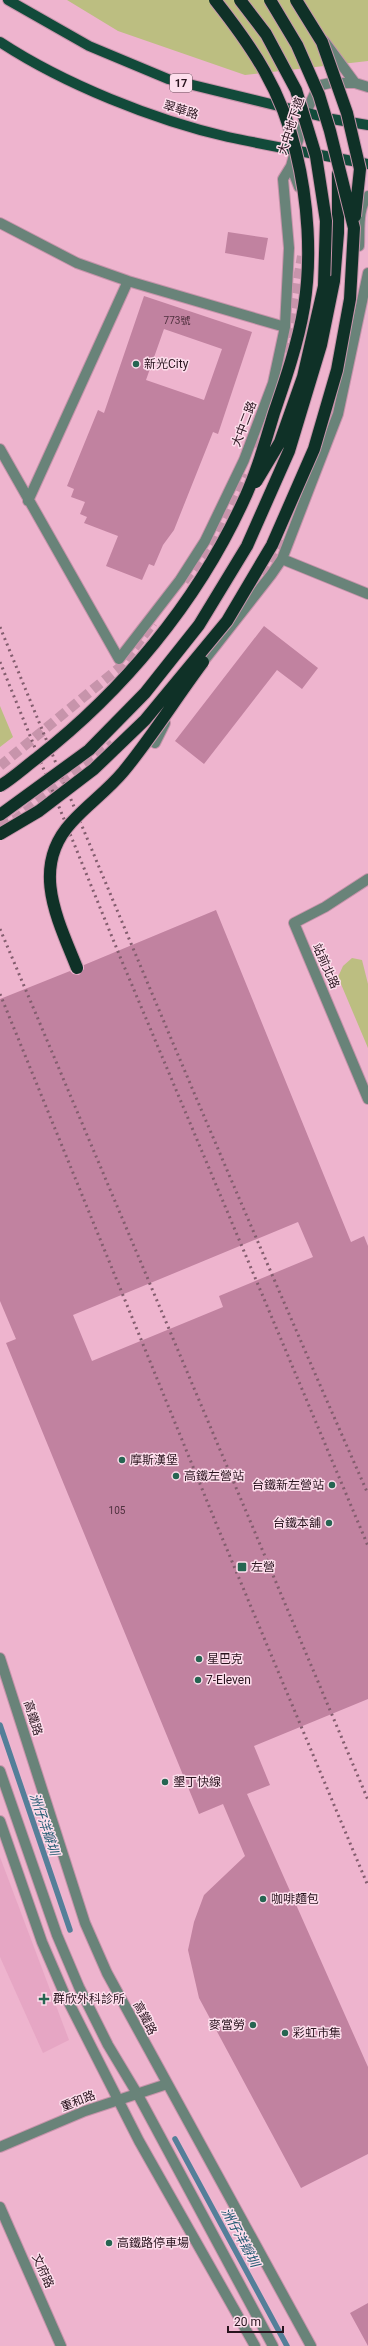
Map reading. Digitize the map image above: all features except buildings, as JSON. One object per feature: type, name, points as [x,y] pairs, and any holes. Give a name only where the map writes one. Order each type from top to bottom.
[{"type":"highway","points":[[215,0],[249,42],[279,98],[296,152],[305,206],[308,253],[304,306],[297,342],[243,503]]},
{"type":"highway","points":[[0,786],[62,738],[118,685],[181,608],[213,558],[243,503],[280,442],[303,377],[324,286],[326,221],[316,156],[296,90],[266,34],[240,0]]},
{"type":"highway","points":[[270,0],[297,45],[319,95],[330,131],[354,228]]},
{"type":"highway","points":[[77,968],[52,900],[49,880],[55,846],[70,824],[114,782],[133,759],[219,638],[227,620],[272,545],[314,449],[337,370],[350,299],[354,228],[360,169],[347,113],[322,42],[295,0]]},
{"type":"highway","points":[[0,815],[89,750],[145,693],[199,626],[247,546],[289,451],[321,345],[334,281],[338,233],[338,158],[332,119]]},
{"type":"highway","points":[[0,834],[39,811],[94,769],[145,720],[227,620]]},
{"type":"main road","name":"17","points":[[8,0],[89,46],[168,79],[332,119],[368,125]]},
{"type":"main road","name":"翠華路","points":[[0,42],[54,72],[165,119],[228,136],[368,164]]},
{"type":"street","points":[[295,0],[355,83],[368,87]]},
{"type":"street","name":"大中地下道","points":[[302,256],[303,219],[299,184],[291,166],[306,112],[315,93],[321,85],[330,83],[355,83]]},
{"type":"street","name":"大中二路","points":[[28,501],[118,659],[180,580],[205,542],[244,460],[273,383],[285,327],[288,248],[282,179],[291,166]]},
{"type":"street","points":[[357,264],[362,212],[364,200],[368,196]]},
{"type":"street","points":[[0,223],[77,263],[128,281],[285,327]]},
{"type":"street","points":[[155,742],[180,691],[271,575],[282,558],[338,414],[368,274]]},
{"type":"street","points":[[28,501],[128,281]]},
{"type":"street","points":[[0,449],[28,501]]},
{"type":"street","points":[[282,558],[368,594]]},
{"type":"street","name":"站前北路","points":[[368,879],[325,907],[294,924],[368,1098]]},
{"type":"street","name":"高鐵路","points":[[0,1658],[85,1923],[107,1973],[311,2346]]},
{"type":"street","points":[[0,1771],[58,1935],[80,1987],[108,2045],[138,2095],[273,2346]]},
{"type":"street","points":[[0,1822],[42,1942],[64,1993],[139,2141],[255,2346]]},
{"type":"street","name":"重和路","points":[[0,2147],[85,2111],[138,2095],[167,2084]]},
{"type":"street","name":"文府路","points":[[0,2207],[61,2346]]},
{"type":"shaded area","points":[[0,1857],[69,2040],[43,2053],[0,1957]]},
{"type":"green space","points":[[67,0],[368,0],[368,61],[245,75],[118,31]]},
{"type":"green space","points":[[0,706],[13,737],[0,747]]},
{"type":"green space","points":[[352,958],[362,960],[368,984],[368,1048],[338,977],[343,966]]},
{"type":"waterway","name":"洲仔洋瓣圳","points":[[0,1725],[70,1930]]},
{"type":"waterway","name":"洲仔洋瓣圳","points":[[175,2139],[287,2346]]},
{"type":"tunnel","points":[[280,382],[302,256]]},
{"type":"tunnel","points":[[333,417],[339,378]]},
{"type":"tunnel","points":[[254,447],[272,405]]},
{"type":"tunnel","points":[[184,581],[213,542],[243,473]]},
{"type":"tunnel","points":[[256,588],[287,537]]},
{"type":"tunnel","points":[[0,766],[119,668],[153,623]]},
{"type":"tunnel","points":[[0,826],[16,819],[113,744]]},
{"type":"railway","points":[[0,627],[181,1062],[368,1494]]},
{"type":"railway","points":[[0,662],[121,959],[368,1546]]},
{"type":"railway","points":[[0,929],[368,1800]]},
{"type":"railway","points":[[0,994],[218,1528],[368,1886]]},
{"type":"place","name":"新光City","points":[[136,364]]},
{"type":"place","name":"摩斯漢堡","points":[[122,1460]]},
{"type":"place","name":"高鐵左營站","points":[[176,1476]]},
{"type":"place","name":"台鐵新左營站","points":[[332,1485]]},
{"type":"place","name":"台鐵本舖","points":[[329,1523]]},
{"type":"place","name":"左營","points":[[242,1567]]},
{"type":"place","name":"星巴克","points":[[199,1659]]},
{"type":"place","name":"7-Eleven","points":[[198,1680]]},
{"type":"place","name":"墾丁快線","points":[[165,1782]]},
{"type":"place","name":"咖啡麵包","points":[[263,1899]]},
{"type":"place","name":"群欣外科診所","points":[[44,1999]]},
{"type":"place","name":"麥當勞","points":[[253,2025]]},
{"type":"place","name":"彩虹市集","points":[[285,2033]]},
{"type":"place","name":"高鐵路停車場","points":[[109,2243]]}]
